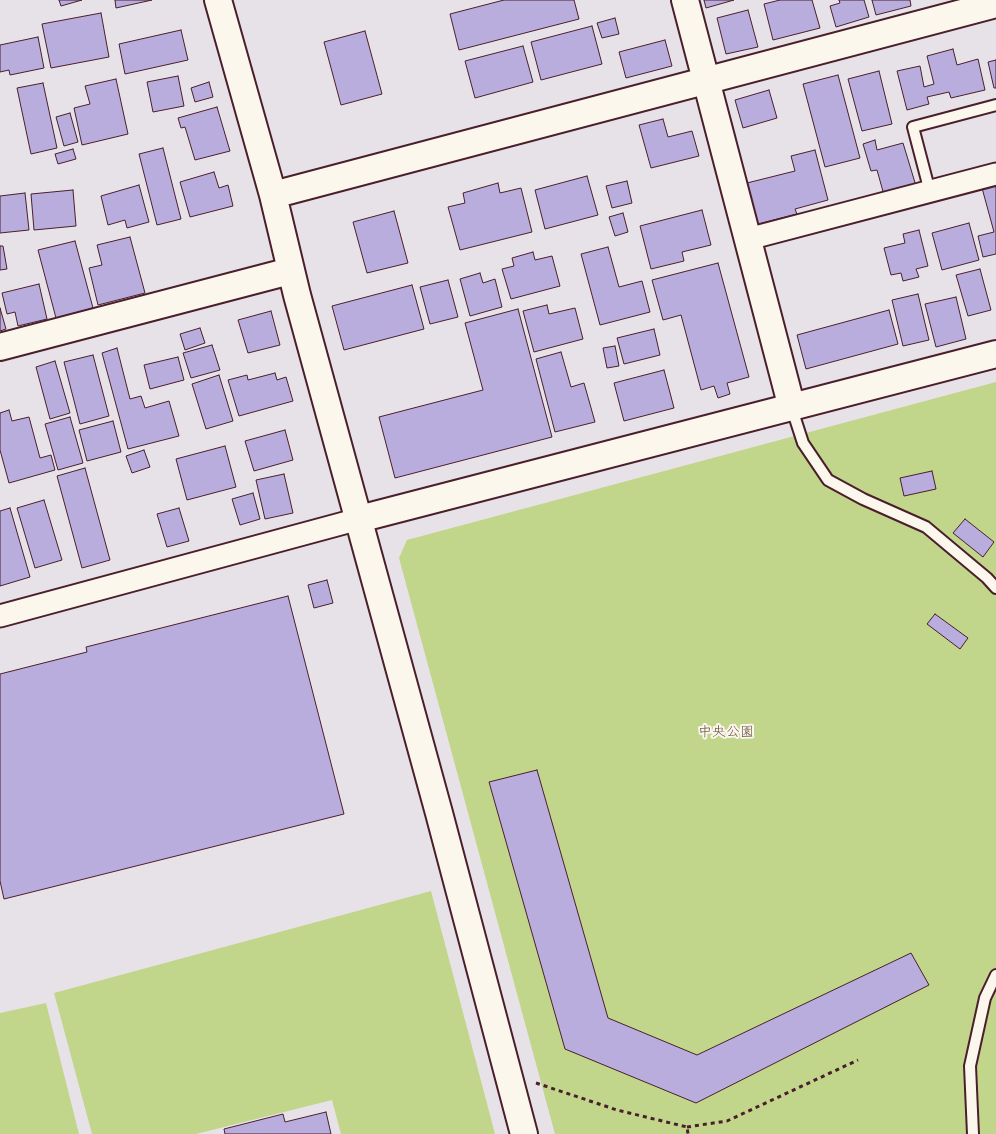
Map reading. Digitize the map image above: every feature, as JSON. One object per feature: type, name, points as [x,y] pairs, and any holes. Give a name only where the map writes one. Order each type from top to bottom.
[{"type":"street","points":[[218,0],[273,195],[290,270],[359,519],[524,1134]]},
{"type":"street","points":[[684,0],[792,408]]},
{"type":"street","points":[[273,195],[707,82],[996,4]]},
{"type":"street","points":[[748,239],[996,174]]},
{"type":"street","points":[[0,347],[290,270]]},
{"type":"street","points":[[0,616],[359,519],[996,354]]},
{"type":"lane","points":[[930,192],[912,127],[996,105]]},
{"type":"lane","points":[[792,408],[804,443],[828,480],[863,499],[926,527],[987,578],[996,588]]},
{"type":"lane","points":[[973,1134],[970,1066],[985,998],[996,975]]},
{"type":"path","points":[[532,1082],[616,1110],[687,1127],[726,1121],[858,1060]]},
{"type":"path","points":[[687,1127],[688,1134]]},
{"type":"green space","name":"中央公園","points":[[996,382],[996,1134],[555,1134],[399,558],[407,540]]},
{"type":"green space","points":[[431,891],[495,1134],[341,1134],[332,1100],[196,1134],[92,1134],[54,993]]},
{"type":"green space","points":[[46,1003],[79,1134],[0,1134],[0,1013]]},
{"type":"building","points":[[59,0],[82,0],[61,6]]},
{"type":"building","points":[[115,0],[152,0],[116,8]]},
{"type":"building","points":[[504,0],[574,0],[579,19],[459,50],[450,14]]},
{"type":"building","points":[[704,0],[734,0],[706,8]]},
{"type":"building","points":[[780,0],[812,0],[820,28],[773,40],[764,4]]},
{"type":"building","points":[[839,0],[864,0],[869,17],[836,27],[830,6],[840,3]]},
{"type":"building","points":[[872,0],[910,0],[911,6],[876,15]]},
{"type":"building","points":[[748,10],[758,47],[726,54],[717,18]]},
{"type":"building","points":[[101,13],[109,57],[51,68],[42,24]]},
{"type":"building","points":[[615,18],[619,34],[602,38],[597,23]]},
{"type":"building","points":[[592,26],[602,64],[541,80],[531,42]]},
{"type":"building","points":[[181,30],[188,60],[125,74],[119,44]]},
{"type":"building","points":[[365,31],[382,94],[341,105],[324,42]]},
{"type":"building","points":[[38,37],[44,68],[10,75],[9,70],[0,72],[0,45]]},
{"type":"building","points":[[665,40],[672,66],[626,78],[619,52]]},
{"type":"building","points":[[523,46],[533,82],[475,98],[465,61]]},
{"type":"building","points":[[953,49],[957,65],[978,59],[985,90],[951,98],[949,92],[927,97],[929,104],[907,110],[897,71],[920,66],[924,87],[934,84],[927,56]]},
{"type":"building","points":[[996,60],[996,88],[994,88],[988,62]]},
{"type":"building","points":[[879,71],[892,124],[862,131],[848,79]]},
{"type":"building","points":[[838,75],[860,158],[825,167],[803,84]]},
{"type":"building","points":[[178,76],[184,106],[153,112],[147,82]]},
{"type":"building","points":[[116,79],[128,134],[82,145],[74,108],[90,104],[85,86]]},
{"type":"building","points":[[209,82],[213,97],[195,102],[191,88]]},
{"type":"building","points":[[43,83],[57,148],[31,154],[17,88]]},
{"type":"building","points":[[769,90],[777,118],[743,128],[735,100]]},
{"type":"building","points":[[217,107],[230,151],[195,160],[185,127],[181,128],[178,118]]},
{"type":"building","points":[[70,113],[78,142],[64,146],[56,117]]},
{"type":"building","points":[[663,119],[668,137],[692,131],[699,156],[651,168],[639,125]]},
{"type":"building","points":[[875,140],[877,150],[903,143],[916,186],[884,195],[877,170],[871,171],[863,144]]},
{"type":"building","points":[[163,148],[181,219],[157,225],[139,154]]},
{"type":"building","points":[[73,149],[76,159],[58,164],[55,154]]},
{"type":"building","points":[[815,150],[828,200],[795,209],[797,214],[758,224],[747,183],[795,171],[791,156]]},
{"type":"building","points":[[214,172],[219,188],[228,185],[233,206],[190,217],[180,182]]},
{"type":"building","points":[[587,176],[598,215],[545,229],[535,190]]},
{"type":"building","points":[[627,181],[632,203],[612,208],[606,186]]},
{"type":"building","points":[[498,183],[500,193],[521,188],[532,232],[460,250],[448,207],[465,203],[463,193]]},
{"type":"building","points":[[996,184],[996,254],[983,257],[978,236],[994,232],[982,188]]},
{"type":"building","points":[[139,185],[149,222],[127,228],[125,220],[108,225],[101,196]]},
{"type":"building","points":[[73,190],[76,226],[34,230],[31,194]]},
{"type":"building","points":[[25,193],[29,230],[0,233],[0,196]]},
{"type":"building","points":[[702,210],[711,245],[682,252],[684,261],[651,269],[640,226]]},
{"type":"building","points":[[394,211],[408,263],[367,273],[353,222]]},
{"type":"building","points":[[623,213],[628,232],[615,236],[609,217]]},
{"type":"building","points":[[969,223],[979,260],[942,270],[932,233]]},
{"type":"building","points":[[919,230],[928,266],[916,269],[919,277],[903,281],[901,273],[891,275],[884,248],[905,243],[903,234]]},
{"type":"building","points":[[130,237],[145,293],[98,305],[89,268],[102,265],[97,245]]},
{"type":"building","points":[[75,241],[93,308],[56,318],[38,250]]},
{"type":"building","points":[[0,246],[3,246],[7,269],[0,270]]},
{"type":"building","points":[[608,247],[619,287],[642,281],[650,312],[600,325],[581,254]]},
{"type":"building","points":[[533,252],[535,260],[552,256],[560,286],[511,299],[502,269],[514,266],[512,258]]},
{"type":"building","points":[[718,263],[749,377],[727,383],[730,394],[718,398],[714,386],[701,390],[681,315],[663,320],[652,280]]},
{"type":"building","points":[[980,269],[991,310],[968,316],[956,275]]},
{"type":"building","points":[[480,273],[483,283],[495,279],[502,307],[470,316],[460,279]]},
{"type":"building","points":[[448,280],[458,317],[430,324],[420,287]]},
{"type":"building","points":[[39,284],[47,319],[18,326],[15,312],[7,314],[2,293]]},
{"type":"building","points":[[412,285],[424,329],[344,350],[332,306]]},
{"type":"building","points":[[918,294],[929,340],[903,346],[892,300]]},
{"type":"building","points":[[956,297],[966,339],[936,347],[925,304]]},
{"type":"building","points":[[547,305],[549,314],[575,308],[583,339],[534,352],[523,311]]},
{"type":"building","points":[[0,308],[6,329],[0,331]]},
{"type":"building","points":[[518,309],[552,437],[395,478],[379,417],[483,390],[465,323]]},
{"type":"building","points":[[889,310],[898,344],[806,369],[797,335]]},
{"type":"building","points":[[271,311],[280,345],[248,353],[238,320]]},
{"type":"building","points":[[200,328],[205,343],[185,350],[180,334]]},
{"type":"building","points":[[654,329],[660,355],[624,364],[617,338]]},
{"type":"building","points":[[212,345],[220,370],[191,378],[183,353]]},
{"type":"building","points":[[615,346],[619,366],[607,368],[603,348]]},
{"type":"building","points":[[117,348],[130,399],[141,396],[145,408],[169,401],[179,436],[128,449],[102,353]]},
{"type":"building","points":[[561,352],[571,387],[584,383],[595,422],[555,432],[536,359]]},
{"type":"building","points":[[93,355],[109,416],[80,424],[64,362]]},
{"type":"building","points":[[178,357],[184,380],[150,389],[144,365]]},
{"type":"building","points":[[55,361],[70,413],[50,419],[36,367]]},
{"type":"building","points":[[664,370],[674,408],[624,421],[614,383]]},
{"type":"building","points":[[275,373],[277,380],[286,377],[293,401],[239,416],[228,380],[247,375],[248,380]]},
{"type":"building","points":[[219,375],[233,421],[206,429],[192,384]]},
{"type":"building","points":[[9,410],[12,421],[29,417],[40,458],[51,455],[55,470],[9,483],[0,450],[0,413]]},
{"type":"building","points":[[70,417],[83,463],[58,470],[45,424]]},
{"type":"building","points":[[113,421],[121,452],[87,461],[79,430]]},
{"type":"building","points":[[285,430],[293,460],[254,471],[245,441]]},
{"type":"building","points":[[225,446],[236,487],[187,500],[176,459]]},
{"type":"building","points":[[144,450],[150,467],[132,473],[126,456]]},
{"type":"building","points":[[85,468],[110,560],[82,568],[57,476]]},
{"type":"building","points":[[932,471],[936,489],[904,496],[900,478]]},
{"type":"building","points":[[284,474],[293,513],[265,519],[256,480]]},
{"type":"building","points":[[253,493],[260,519],[240,525],[232,499]]},
{"type":"building","points":[[44,500],[62,560],[35,568],[17,508]]},
{"type":"building","points":[[10,508],[30,577],[0,586],[0,511]]},
{"type":"building","points":[[179,508],[189,541],[167,547],[157,514]]},
{"type":"building","points":[[965,519],[994,542],[983,557],[953,533]]},
{"type":"building","points":[[327,580],[333,603],[314,608],[308,585]]},
{"type":"building","points":[[288,596],[344,814],[4,899],[0,881],[0,674],[87,652],[86,647]]},
{"type":"building","points":[[935,614],[968,638],[960,649],[927,624]]},
{"type":"building","points":[[537,770],[608,1018],[697,1055],[911,953],[929,985],[696,1103],[565,1049],[489,782]]},
{"type":"building","points":[[326,1112],[331,1134],[225,1134],[224,1129],[283,1114],[285,1122]]}]
